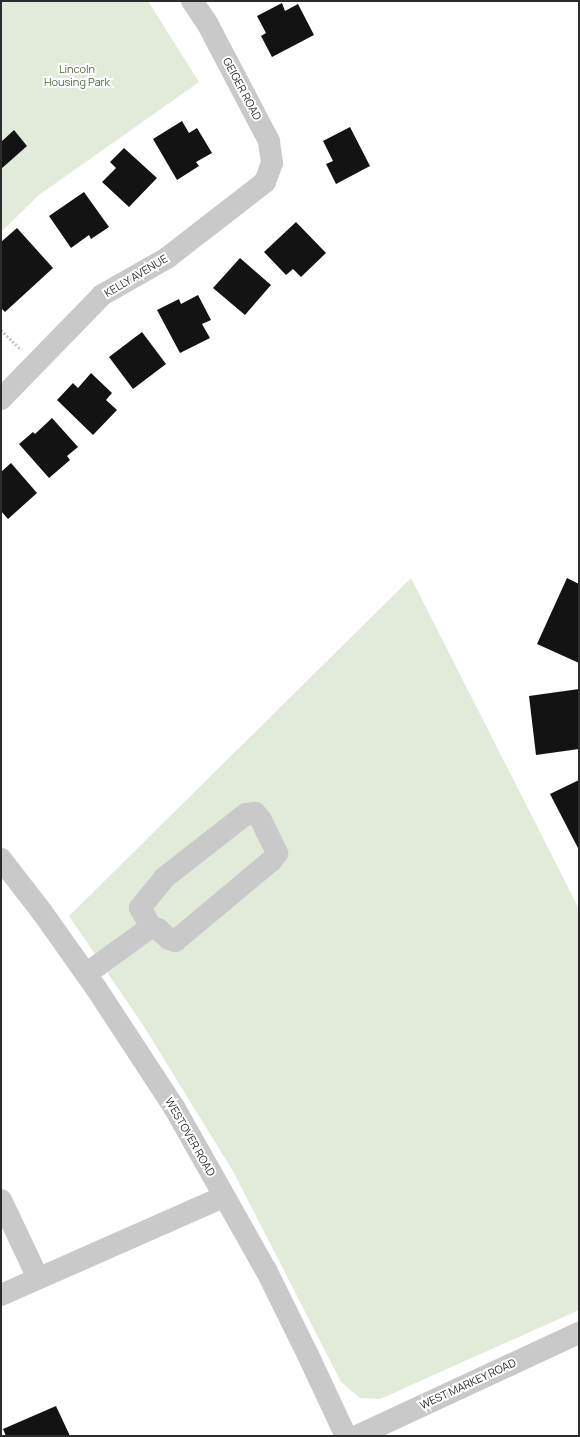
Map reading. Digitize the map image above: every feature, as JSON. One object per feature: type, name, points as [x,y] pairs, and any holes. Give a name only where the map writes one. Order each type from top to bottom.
[{"type":"street","name":"GEIGER ROAD","points":[[192,1],[207,23],[269,141],[272,163],[265,182]]},
{"type":"street","name":"KELLY AVENUE","points":[[1,399],[102,295],[167,258],[265,182]]},
{"type":"street","points":[[255,813],[261,820],[277,853],[272,860],[175,941],[169,939],[158,929],[151,927],[140,908],[164,878],[246,814],[255,813]]},
{"type":"street","name":"WESTOVER ROAD","points":[[1,859],[86,974],[174,1107],[266,1270],[346,1436]]},
{"type":"street","points":[[86,974],[151,927]]},
{"type":"street","points":[[1,1295],[224,1197]]},
{"type":"street","points":[[1,1200],[38,1278]]},
{"type":"street","name":"WEST MARKEY ROAD","points":[[357,1436],[579,1333]]},
{"type":"path","points":[[1,330],[36,363]]},
{"type":"green space","name":"Lincoln Housing Park","points":[[1,1],[148,1],[199,82],[39,195],[1,232]]},
{"type":"green space","points":[[411,578],[579,909],[579,1310],[380,1399],[360,1398],[341,1382],[234,1173],[143,1025],[69,916]]},
{"type":"building","points":[[282,3],[285,11],[298,4],[314,35],[272,57],[261,36],[266,33],[257,16]]},
{"type":"building","points":[[182,121],[189,133],[197,128],[212,153],[196,162],[199,166],[177,180],[153,139]]},
{"type":"building","points":[[350,127],[370,166],[336,184],[326,164],[333,161],[323,141]]},
{"type":"building","points":[[14,130],[27,146],[1,169],[1,142]]},
{"type":"building","points":[[124,148],[157,178],[129,207],[102,182],[116,168],[110,162]]},
{"type":"building","points":[[84,192],[109,227],[91,239],[89,235],[71,248],[49,216]]},
{"type":"building","points":[[296,222],[326,253],[301,277],[293,269],[286,275],[264,252]]},
{"type":"building","points":[[17,228],[53,268],[5,312],[1,308],[1,242]]},
{"type":"building","points":[[240,258],[271,285],[245,315],[213,288]]},
{"type":"building","points":[[198,295],[211,320],[202,324],[210,338],[180,353],[157,310],[179,299],[181,304]]},
{"type":"building","points":[[142,332],[166,364],[133,389],[109,357]]},
{"type":"building","points":[[91,373],[112,393],[106,400],[117,410],[93,435],[57,400],[73,383],[78,388]]},
{"type":"building","points":[[52,418],[78,447],[67,456],[70,460],[49,478],[19,444],[33,432],[35,434]]},
{"type":"building","points":[[11,463],[37,493],[8,519],[1,511],[1,472]]},
{"type":"building","points":[[567,578],[579,584],[579,663],[537,644]]},
{"type":"building","points":[[579,689],[579,749],[536,755],[529,696]]},
{"type":"building","points":[[579,780],[579,850],[550,794]]},
{"type":"building","points":[[56,1406],[70,1436],[6,1436],[3,1429]]}]
